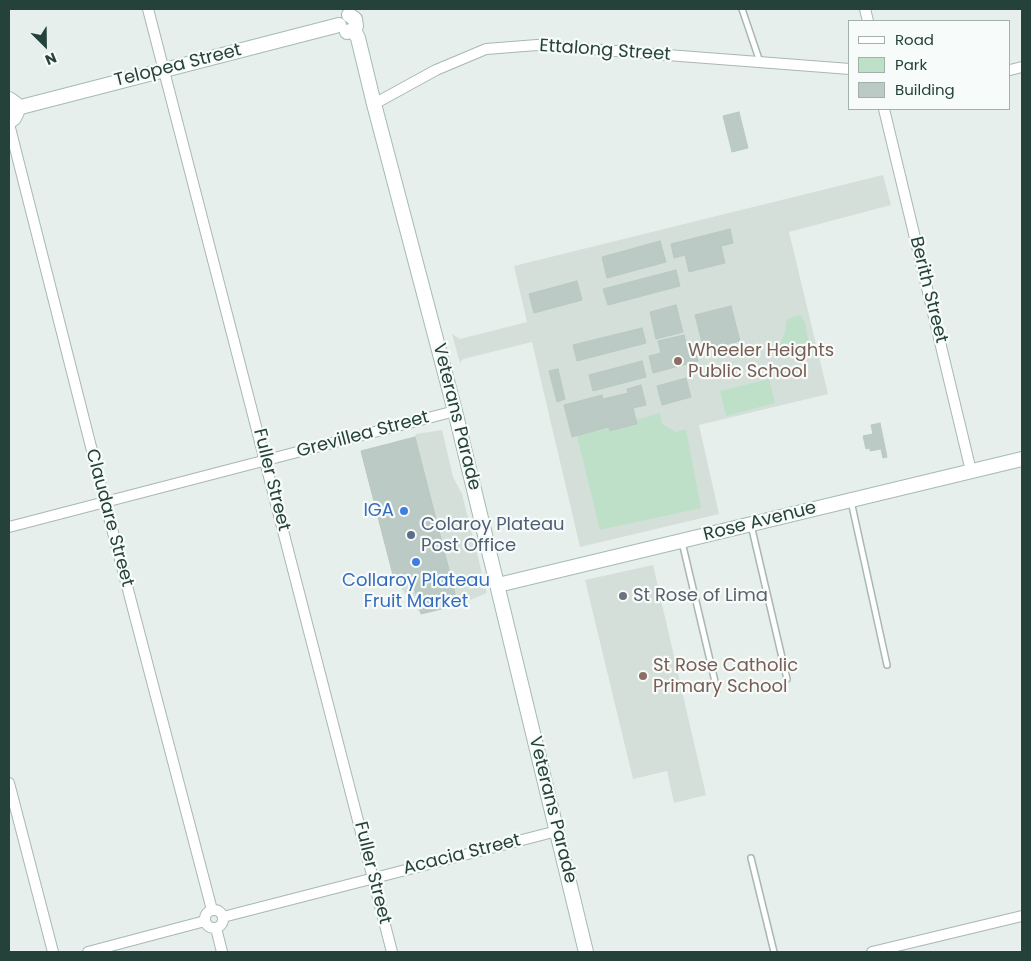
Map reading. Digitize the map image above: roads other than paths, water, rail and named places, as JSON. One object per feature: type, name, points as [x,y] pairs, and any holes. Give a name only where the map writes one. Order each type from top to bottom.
[{"type":"street","name":"Fuller Street","points":[[148,9],[392,952]]},
{"type":"street","points":[[349,12],[356,22],[354,30],[348,32],[344,31],[339,25],[342,17],[349,12]]},
{"type":"street","name":"Telopea Street","points":[[13,104],[164,69],[339,25]]},
{"type":"street","name":"Veterans Parade","points":[[354,30],[358,38],[455,411],[586,952]]},
{"type":"street","name":"Ettalong Street","points":[[374,104],[436,70],[486,49],[537,45],[848,69]]},
{"type":"street","points":[[9,123],[16,115],[13,104]]},
{"type":"street","name":"Berith Street","points":[[884,110],[971,471]]},
{"type":"street","name":"Claudare Street","points":[[9,123],[105,502],[212,910]]},
{"type":"street","name":"Grevillea Street","points":[[9,527],[455,411]]},
{"type":"street","name":"Rose Avenue","points":[[498,585],[1022,459]]},
{"type":"street","points":[[9,783],[53,952]]},
{"type":"street","name":"Acacia Street","points":[[223,917],[557,831]]},
{"type":"street","points":[[212,910],[218,911],[223,917],[222,923],[216,928],[210,927],[205,921],[206,915],[212,910]]},
{"type":"street","points":[[872,952],[1022,916]]},
{"type":"street","points":[[88,952],[205,921]]},
{"type":"street","points":[[216,928],[222,952]]},
{"type":"lane","points":[[742,9],[760,63]]},
{"type":"lane","points":[[851,500],[887,665]]},
{"type":"lane","points":[[751,524],[787,679]]},
{"type":"lane","points":[[682,541],[717,690]]},
{"type":"lane","points":[[752,858],[774,952]]},
{"type":"place","name":"Wheeler Heights Public School","points":[[678,361]]},
{"type":"place","name":"IGA","points":[[404,511]]},
{"type":"place","name":"Colaroy Plateau Post Office","points":[[411,535]]},
{"type":"place","name":"Collaroy Plateau Fruit Market","points":[[416,562]]},
{"type":"place","name":"St Rose of Lima","points":[[623,596]]},
{"type":"place","name":"St Rose Catholic Primary School","points":[[643,676]]}]
